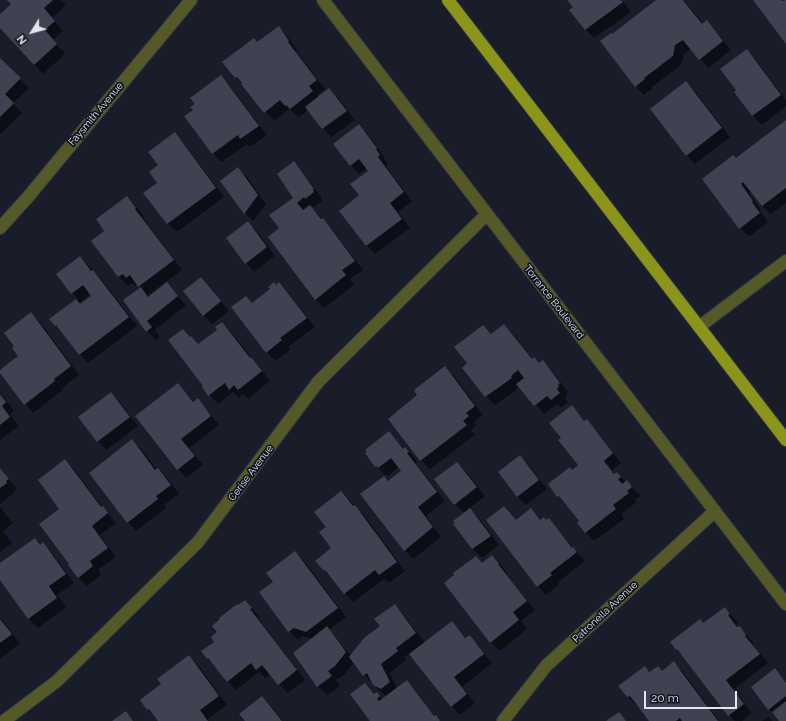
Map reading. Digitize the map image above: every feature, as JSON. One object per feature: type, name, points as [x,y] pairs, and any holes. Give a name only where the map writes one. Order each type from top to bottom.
[{"type":"main road","points":[[448,0],[786,440]]},
{"type":"street","name":"Faysmith Avenue","points":[[0,228],[28,197],[191,0]]},
{"type":"street","name":"Torrance Boulevard","points":[[323,0],[786,604]]},
{"type":"street","name":"Cerise Avenue","points":[[4,721],[57,681],[198,542],[318,382],[487,214]]},
{"type":"street","points":[[699,327],[786,261]]},
{"type":"street","name":"Patronella Avenue","points":[[503,721],[546,666],[715,511]]},
{"type":"building","points":[[7,0],[53,0],[44,8],[55,21],[45,30],[57,44],[34,65],[0,28],[0,14],[11,4]]},
{"type":"building","points":[[567,0],[621,0],[623,2],[585,30],[569,10],[573,7]]},
{"type":"building","points":[[656,0],[683,0],[702,24],[707,20],[723,41],[699,60],[683,40],[675,45],[673,56],[644,78],[645,79],[635,87],[600,41],[611,33],[612,34]]},
{"type":"building","points":[[753,0],[786,0],[786,44]]},
{"type":"building","points":[[279,26],[289,41],[288,42],[317,80],[309,86],[313,91],[290,109],[280,100],[264,113],[241,84],[242,83],[237,77],[235,78],[222,62],[254,38],[257,42]]},
{"type":"building","points":[[747,49],[781,95],[752,116],[734,92],[736,90],[720,69]]},
{"type":"building","points":[[0,58],[21,78],[5,94],[14,103],[0,117]]},
{"type":"building","points":[[221,75],[259,126],[240,139],[238,135],[212,154],[184,116],[193,110],[190,107],[195,104],[190,98]]},
{"type":"building","points":[[686,81],[722,128],[686,156],[650,109]]},
{"type":"building","points":[[329,88],[347,111],[322,129],[305,107]]},
{"type":"building","points":[[786,120],[786,188],[762,206],[743,182],[741,184],[760,213],[739,229],[702,179],[733,155],[736,158]]},
{"type":"building","points":[[359,124],[377,148],[376,149],[380,155],[378,157],[404,192],[390,203],[402,219],[366,246],[339,211],[359,195],[350,184],[368,171],[359,159],[350,166],[333,144]]},
{"type":"building","points":[[175,132],[216,188],[167,224],[143,193],[157,183],[149,172],[158,165],[148,152]]},
{"type":"building","points":[[294,161],[314,189],[314,192],[305,199],[304,197],[297,203],[303,210],[310,205],[321,219],[323,218],[355,261],[342,270],[346,275],[315,300],[268,237],[279,228],[269,215],[293,198],[277,174]]},
{"type":"building","points":[[238,167],[258,195],[244,214],[220,181]]},
{"type":"building","points":[[127,196],[136,208],[135,209],[174,260],[138,287],[130,275],[126,278],[123,274],[118,277],[91,241],[104,231],[96,219]]},
{"type":"building","points":[[248,221],[267,247],[245,264],[226,238]]},
{"type":"building","points":[[80,256],[91,271],[93,270],[129,317],[79,355],[56,325],[55,326],[49,319],[76,299],[80,304],[91,296],[83,285],[71,294],[56,274]]},
{"type":"building","points":[[201,277],[221,301],[203,316],[183,291]]},
{"type":"building","points":[[167,282],[178,296],[147,321],[152,327],[146,332],[123,300],[141,287],[148,297]]},
{"type":"building","points":[[274,282],[276,285],[279,282],[307,318],[280,338],[282,340],[266,353],[231,307],[246,296],[252,303],[270,289],[268,287]]},
{"type":"building","points":[[31,312],[71,366],[54,379],[55,381],[24,405],[0,373],[0,370],[18,356],[12,348],[14,346],[4,333]]},
{"type":"building","points":[[222,322],[262,371],[238,390],[234,385],[229,390],[225,383],[208,396],[202,387],[203,386],[168,340],[183,329],[198,344],[217,330],[215,327]]},
{"type":"building","points":[[504,324],[532,359],[534,357],[539,363],[543,360],[560,383],[558,384],[559,386],[557,389],[560,393],[551,400],[547,396],[534,406],[516,384],[524,378],[518,370],[511,376],[512,378],[485,397],[462,368],[467,363],[454,347],[483,325],[491,334]]},
{"type":"building","points":[[445,366],[475,406],[466,413],[469,416],[463,421],[467,425],[420,461],[388,419],[417,395],[414,390]]},
{"type":"building","points":[[178,383],[193,402],[198,398],[211,416],[181,439],[195,456],[177,470],[135,416]]},
{"type":"building","points":[[111,392],[130,417],[97,442],[78,417]]},
{"type":"building","points":[[0,394],[6,402],[2,406],[10,417],[0,425]]},
{"type":"building","points":[[572,405],[584,421],[587,419],[613,453],[604,461],[614,474],[617,472],[621,477],[618,479],[622,484],[627,480],[632,487],[627,491],[629,493],[613,505],[616,509],[585,533],[577,523],[579,521],[559,496],[557,497],[548,484],[570,467],[572,470],[578,465],[558,440],[561,438],[549,423]]},
{"type":"building","points":[[389,431],[403,449],[405,447],[409,452],[407,453],[437,492],[418,507],[433,527],[404,551],[360,494],[384,476],[388,481],[401,471],[391,458],[378,468],[377,466],[375,467],[365,453],[367,451],[365,450]]},
{"type":"building","points":[[132,439],[155,470],[158,468],[171,485],[156,496],[158,499],[127,523],[89,473]]},
{"type":"building","points":[[520,455],[539,480],[517,497],[498,472]]},
{"type":"building","points":[[65,459],[101,507],[103,506],[108,513],[92,526],[108,548],[90,561],[93,566],[78,578],[39,524],[59,509],[38,480]]},
{"type":"building","points":[[457,462],[477,487],[454,505],[434,479]]},
{"type":"building","points":[[0,468],[9,479],[6,481],[7,483],[0,488]]},
{"type":"building","points":[[341,491],[353,506],[355,505],[397,562],[379,575],[375,570],[344,594],[325,570],[324,571],[315,561],[331,548],[319,532],[326,527],[314,512]]},
{"type":"building","points":[[504,506],[516,520],[531,508],[540,520],[544,517],[546,520],[549,518],[572,548],[573,547],[577,552],[550,573],[552,575],[537,587],[486,520]]},
{"type":"building","points":[[470,508],[491,536],[472,549],[453,524],[455,523],[453,521]]},
{"type":"building","points":[[35,538],[40,545],[43,542],[66,574],[49,586],[57,598],[28,619],[0,580],[0,563]]},
{"type":"building","points":[[295,551],[338,608],[306,632],[294,628],[288,632],[259,592],[273,582],[266,573]]},
{"type":"building","points":[[492,555],[527,601],[513,612],[519,620],[490,643],[444,583],[454,575],[453,573],[476,556],[482,563]]},
{"type":"building","points":[[245,600],[252,608],[250,609],[297,670],[278,685],[262,665],[256,670],[251,663],[227,682],[201,651],[214,642],[211,637],[217,632],[212,626],[220,619],[219,618],[237,604],[238,605]]},
{"type":"building","points":[[395,604],[416,633],[396,648],[398,651],[381,664],[390,682],[381,689],[373,685],[367,673],[363,676],[349,657],[364,638],[380,626],[374,619]]},
{"type":"building","points":[[725,607],[730,614],[728,615],[737,627],[740,626],[746,635],[745,636],[760,654],[726,680],[744,704],[728,716],[670,642],[700,619],[703,623]]},
{"type":"building","points":[[0,619],[12,634],[0,643]]},
{"type":"building","points":[[452,621],[465,638],[470,635],[484,654],[454,677],[467,694],[451,707],[409,654]]},
{"type":"building","points":[[327,626],[346,652],[335,666],[328,671],[332,676],[317,687],[293,653]]},
{"type":"building","points":[[189,655],[219,696],[200,710],[208,721],[158,721],[140,700],[161,684],[157,679]]},
{"type":"building","points":[[674,661],[718,721],[682,721],[680,718],[676,721],[649,721],[630,696],[627,697],[618,686],[645,666],[649,672],[658,666],[662,671]]},
{"type":"building","points":[[775,668],[786,683],[786,696],[768,710],[751,687]]},
{"type":"building","points":[[407,680],[434,716],[436,715],[440,721],[370,721],[350,694],[365,683],[374,694],[377,692],[380,696],[377,699],[379,701]]},
{"type":"building","points":[[262,696],[282,721],[245,721],[239,714]]},
{"type":"building","points":[[786,701],[786,721],[779,721],[772,712]]},
{"type":"building","points":[[126,711],[133,721],[112,721]]},
{"type":"building","points":[[619,712],[626,721],[606,721]]}]
